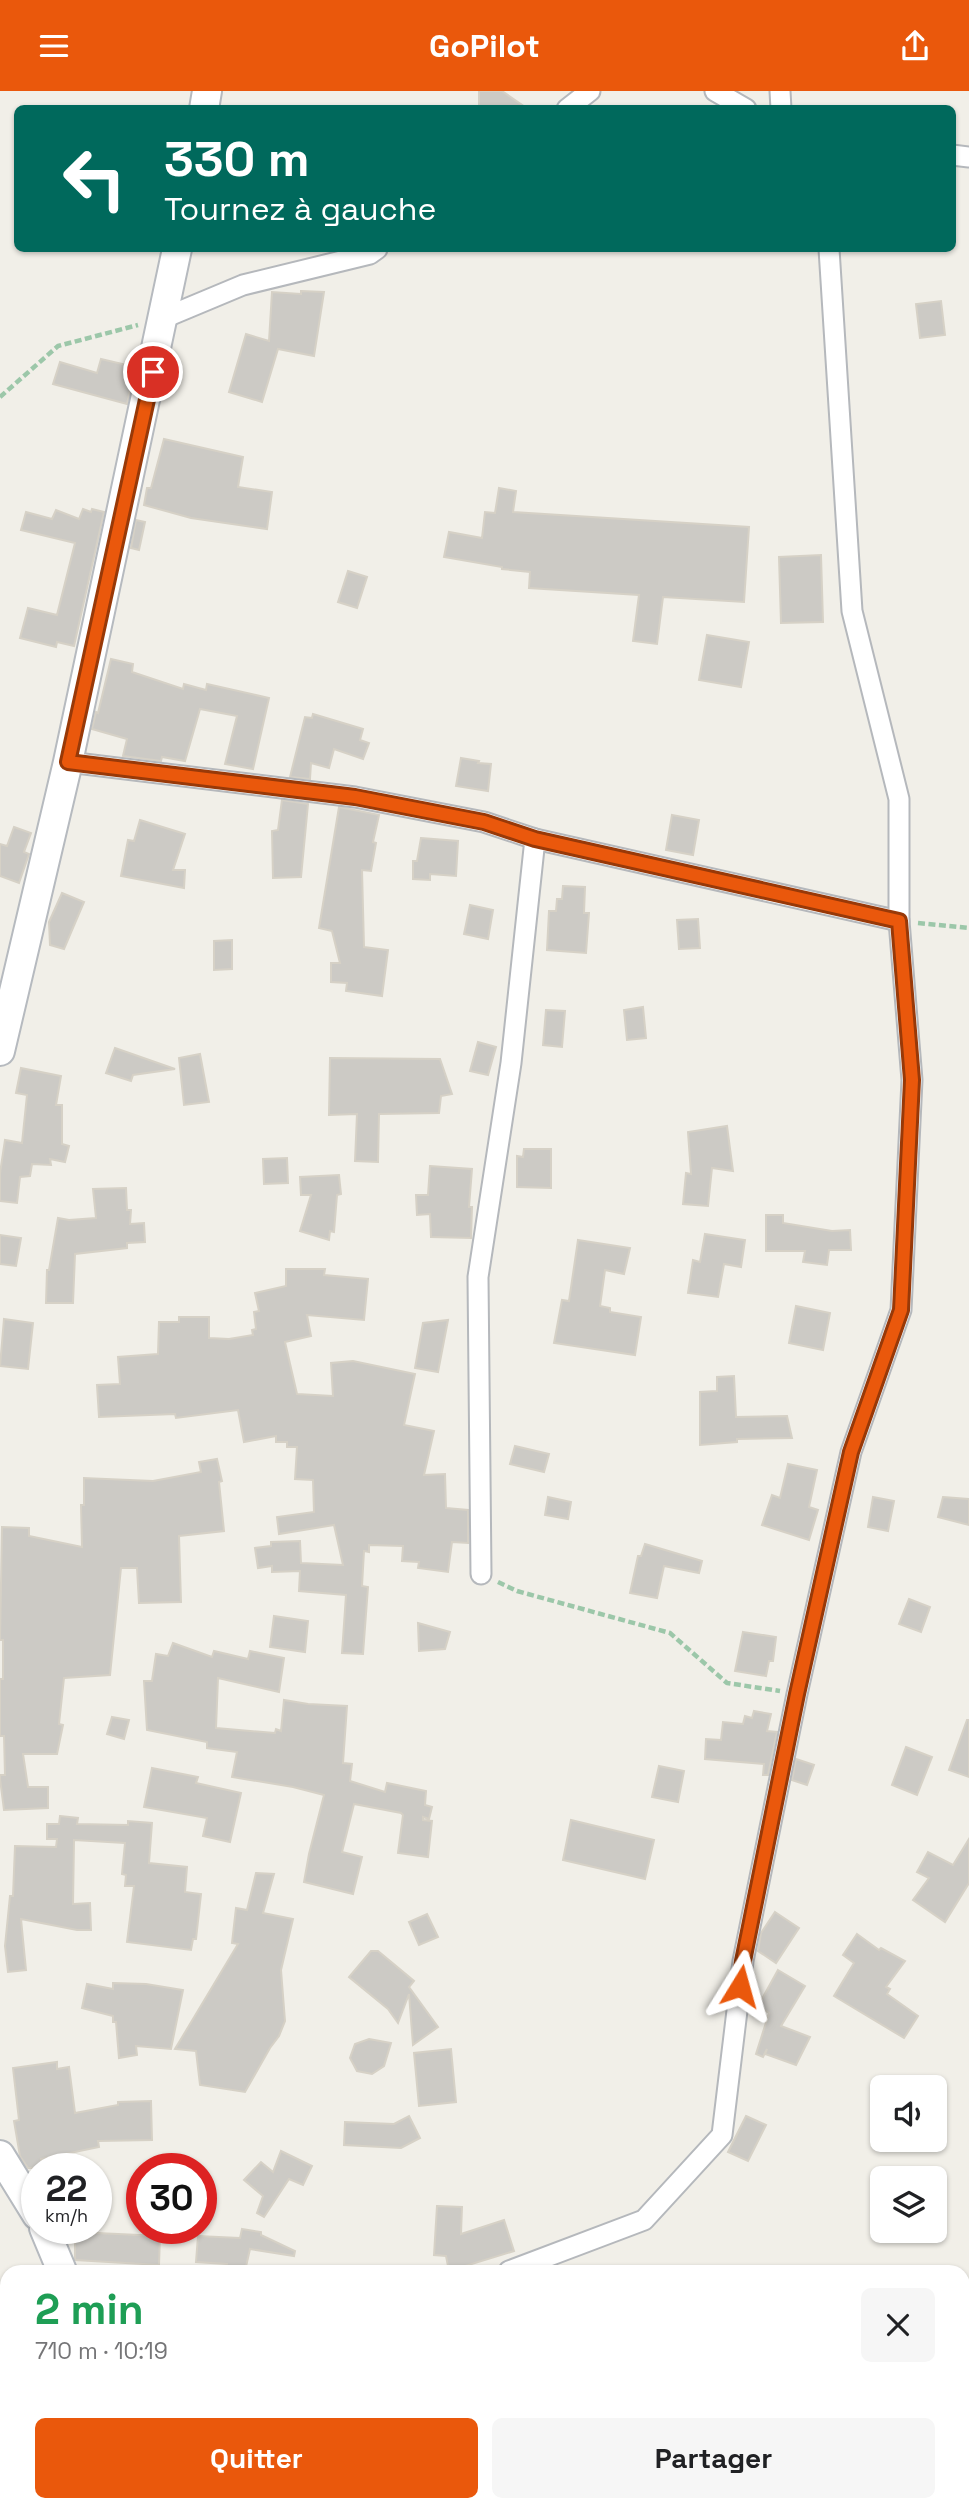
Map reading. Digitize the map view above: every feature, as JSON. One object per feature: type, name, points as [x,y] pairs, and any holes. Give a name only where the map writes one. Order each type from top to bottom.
[{"type":"main road","points":[[0,1051],[68,762],[176,252]]},
{"type":"main road","points":[[0,2155],[21,2189]]},
{"type":"main road","points":[[51,2244],[59,2265]]},
{"type":"street","points":[[571,105],[590,91]]},
{"type":"street","points":[[715,91],[739,105]]},
{"type":"street","points":[[164,318],[243,285],[373,252]]},
{"type":"street","points":[[525,2265],[644,2220],[722,2135],[743,1961],[797,1694],[851,1452],[901,1310],[912,1080],[899,921],[899,799],[852,611],[829,252]]},
{"type":"street","points":[[68,762],[355,797],[484,822],[535,839],[899,921]]},
{"type":"street","points":[[481,1574],[478,1277],[511,1063],[535,839]]},
{"type":"path","points":[[0,397],[58,346],[164,318]]},
{"type":"path","points":[[899,921],[969,928]]},
{"type":"path","points":[[481,1574],[517,1591],[670,1633],[727,1683],[797,1694]]},
{"type":"building","points":[[479,91],[502,91],[522,105],[479,105]]},
{"type":"building","points":[[301,291],[324,292],[314,356],[278,349],[262,402],[229,392],[246,334],[269,341],[272,292],[301,294]]},
{"type":"building","points":[[941,301],[945,335],[920,338],[916,304]]},
{"type":"building","points":[[101,359],[135,367],[127,404],[53,384],[60,362],[97,373]]},
{"type":"building","points":[[164,439],[243,457],[238,487],[272,492],[267,529],[191,518],[144,505]]},
{"type":"building","points":[[499,488],[516,491],[513,512],[749,527],[744,602],[663,597],[657,644],[633,641],[639,595],[529,588],[530,572],[444,557],[449,532],[482,538],[485,512],[495,513]]},
{"type":"building","points":[[83,509],[104,512],[74,646],[57,642],[56,647],[20,638],[28,608],[57,615],[75,543],[21,530],[26,512],[52,519],[56,510],[79,519]]},
{"type":"building","points":[[136,520],[145,522],[139,550],[131,548]]},
{"type":"building","points":[[821,555],[823,622],[781,623],[779,557]]},
{"type":"building","points":[[348,571],[367,577],[357,608],[338,602]]},
{"type":"building","points":[[707,635],[749,642],[741,687],[699,680]]},
{"type":"building","points":[[111,659],[133,664],[132,672],[183,689],[184,684],[206,690],[207,684],[269,698],[253,769],[225,764],[237,716],[200,709],[185,761],[162,757],[161,761],[123,756],[127,739],[92,729]]},
{"type":"building","points":[[313,714],[363,729],[360,740],[369,743],[363,759],[334,749],[329,768],[311,763],[310,779],[290,777],[305,717],[312,718]]},
{"type":"building","points":[[461,758],[491,764],[488,791],[456,786]]},
{"type":"building","points":[[282,800],[308,804],[301,877],[273,878],[272,831],[278,830]]},
{"type":"building","points":[[339,807],[379,815],[373,842],[376,843],[371,871],[362,870],[364,947],[388,950],[382,996],[346,991],[347,983],[331,982],[331,963],[340,963],[332,931],[319,928]]},
{"type":"building","points":[[672,815],[699,820],[693,855],[666,850]]},
{"type":"building","points":[[140,820],[185,834],[173,870],[185,870],[184,888],[121,876],[128,840],[134,841]]},
{"type":"building","points":[[14,827],[31,833],[24,852],[29,854],[19,883],[0,876],[0,844],[7,846]]},
{"type":"building","points":[[421,838],[458,841],[456,876],[430,874],[430,880],[413,879],[413,861],[417,861]]},
{"type":"building","points":[[563,886],[585,887],[584,913],[589,913],[586,953],[547,950],[549,911],[556,911],[557,899],[562,899]]},
{"type":"building","points":[[62,893],[84,902],[64,949],[50,945],[49,922]]},
{"type":"building","points":[[470,905],[493,910],[488,939],[464,934]]},
{"type":"building","points":[[698,919],[700,948],[679,949],[677,920]]},
{"type":"building","points":[[232,940],[232,969],[214,970],[214,941]]},
{"type":"building","points":[[643,1007],[646,1038],[627,1040],[624,1010]]},
{"type":"building","points":[[546,1010],[565,1011],[562,1047],[543,1045]]},
{"type":"building","points":[[478,1042],[496,1047],[488,1075],[470,1071]]},
{"type":"building","points":[[115,1048],[175,1069],[133,1075],[131,1081],[106,1073]]},
{"type":"building","points":[[200,1054],[209,1102],[184,1105],[179,1058]]},
{"type":"building","points":[[330,1058],[440,1059],[452,1094],[441,1096],[439,1113],[379,1114],[378,1162],[355,1161],[357,1114],[329,1115]]},
{"type":"building","points":[[21,1068],[61,1076],[56,1105],[62,1105],[62,1144],[69,1146],[65,1162],[50,1159],[51,1165],[32,1164],[30,1176],[20,1177],[17,1203],[0,1201],[0,1173],[5,1140],[22,1143],[27,1095],[16,1093]]},
{"type":"building","points":[[727,1126],[733,1171],[712,1168],[708,1206],[683,1204],[686,1173],[691,1174],[688,1132]]},
{"type":"building","points":[[524,1149],[551,1149],[551,1188],[517,1187],[517,1156],[523,1157]]},
{"type":"building","points":[[287,1158],[288,1183],[264,1184],[263,1159]]},
{"type":"building","points":[[430,1166],[472,1169],[469,1207],[472,1207],[471,1238],[431,1237],[430,1214],[417,1215],[416,1195],[428,1195]]},
{"type":"building","points":[[339,1175],[341,1194],[337,1195],[334,1232],[330,1231],[329,1240],[300,1231],[311,1195],[301,1195],[300,1177]]},
{"type":"building","points":[[126,1188],[127,1210],[131,1210],[130,1224],[144,1223],[145,1242],[127,1243],[127,1248],[75,1254],[73,1303],[46,1303],[47,1270],[58,1218],[96,1218],[93,1189]]},
{"type":"building","points":[[766,1215],[783,1215],[783,1223],[832,1231],[850,1230],[851,1250],[829,1250],[827,1265],[803,1262],[805,1251],[766,1251]]},
{"type":"building","points":[[705,1234],[745,1240],[741,1267],[724,1264],[718,1297],[688,1293],[693,1260],[700,1262]]},
{"type":"building","points":[[0,1235],[21,1238],[16,1266],[0,1264]]},
{"type":"building","points":[[578,1240],[630,1248],[624,1274],[605,1270],[600,1306],[610,1308],[610,1312],[641,1317],[635,1355],[554,1343],[562,1300],[569,1301]]},
{"type":"building","points":[[286,1269],[325,1269],[324,1275],[368,1279],[364,1320],[307,1315],[311,1336],[285,1342],[297,1394],[333,1396],[331,1363],[353,1361],[415,1374],[404,1425],[434,1431],[424,1475],[445,1474],[446,1508],[468,1510],[468,1543],[452,1542],[448,1572],[418,1568],[419,1562],[402,1561],[403,1546],[369,1545],[369,1552],[364,1551],[362,1586],[368,1587],[363,1654],[342,1653],[346,1595],[299,1591],[300,1571],[272,1572],[272,1566],[258,1568],[255,1548],[271,1546],[271,1542],[300,1541],[301,1563],[343,1565],[334,1525],[279,1534],[277,1517],[314,1512],[313,1480],[295,1479],[297,1447],[287,1447],[287,1442],[276,1442],[276,1436],[244,1442],[238,1410],[176,1418],[175,1414],[99,1417],[97,1385],[120,1384],[118,1357],[158,1354],[159,1322],[179,1322],[179,1317],[209,1317],[209,1338],[229,1339],[253,1335],[252,1330],[256,1329],[254,1312],[259,1311],[255,1293],[286,1286]]},
{"type":"building","points":[[796,1306],[830,1313],[823,1350],[789,1343]]},
{"type":"building","points":[[4,1319],[33,1323],[28,1369],[0,1366]]},
{"type":"building","points":[[448,1320],[438,1372],[415,1368],[423,1323]]},
{"type":"building","points":[[734,1376],[736,1417],[787,1416],[792,1438],[737,1439],[737,1442],[700,1445],[700,1392],[717,1391],[717,1377]]},
{"type":"building","points":[[515,1446],[549,1454],[544,1472],[510,1464]]},
{"type":"building","points":[[217,1459],[222,1481],[219,1482],[224,1531],[179,1536],[181,1602],[139,1603],[137,1568],[121,1568],[110,1675],[64,1678],[59,1724],[63,1725],[57,1754],[23,1754],[28,1787],[48,1787],[48,1808],[4,1810],[0,1779],[0,1775],[5,1775],[4,1736],[0,1736],[0,1679],[3,1679],[3,1640],[0,1640],[2,1527],[29,1528],[29,1536],[82,1547],[81,1505],[84,1505],[84,1478],[153,1481],[201,1472],[199,1462]]},
{"type":"building","points":[[788,1464],[817,1470],[809,1507],[818,1510],[809,1540],[762,1525],[772,1495],[780,1498]]},
{"type":"building","points":[[548,1497],[571,1502],[568,1519],[545,1515]]},
{"type":"building","points":[[873,1497],[894,1501],[888,1531],[868,1527]]},
{"type":"building","points":[[943,1497],[969,1499],[969,1525],[938,1517]]},
{"type":"building","points":[[645,1544],[702,1561],[699,1573],[664,1566],[657,1598],[630,1593],[638,1556],[641,1556]]},
{"type":"building","points":[[909,1599],[930,1607],[921,1632],[899,1624]]},
{"type":"building","points":[[274,1616],[308,1621],[305,1652],[270,1647]]},
{"type":"building","points":[[418,1623],[450,1632],[445,1649],[419,1651]]},
{"type":"building","points":[[743,1632],[776,1637],[773,1661],[769,1661],[766,1676],[735,1671]]},
{"type":"building","points":[[173,1643],[212,1657],[214,1651],[248,1659],[250,1651],[284,1658],[279,1692],[218,1678],[216,1728],[275,1733],[276,1729],[281,1731],[284,1700],[347,1706],[343,1763],[352,1764],[350,1781],[385,1792],[387,1783],[426,1791],[425,1805],[432,1807],[429,1819],[423,1817],[423,1820],[432,1821],[428,1857],[398,1853],[403,1815],[401,1813],[354,1804],[342,1852],[362,1857],[353,1894],[304,1882],[324,1795],[232,1777],[237,1752],[207,1748],[207,1742],[147,1730],[144,1681],[152,1681],[156,1654],[168,1656]]},
{"type":"building","points":[[754,1711],[771,1714],[767,1731],[777,1732],[768,1775],[763,1775],[764,1764],[705,1759],[706,1739],[721,1740],[723,1722],[743,1724],[745,1716],[752,1718]]},
{"type":"building","points":[[112,1717],[129,1720],[124,1739],[107,1734]]},
{"type":"building","points":[[969,1720],[969,1777],[949,1770]]},
{"type":"building","points":[[906,1747],[932,1757],[917,1795],[892,1785]]},
{"type":"building","points":[[796,1759],[814,1765],[807,1785],[792,1780]]},
{"type":"building","points":[[659,1766],[684,1771],[678,1802],[652,1797]]},
{"type":"building","points":[[152,1768],[198,1777],[196,1783],[241,1793],[230,1842],[203,1836],[207,1818],[144,1807]]},
{"type":"building","points":[[60,1816],[78,1818],[77,1824],[128,1825],[128,1821],[152,1823],[149,1863],[187,1867],[185,1892],[201,1894],[196,1939],[193,1939],[191,1950],[127,1942],[134,1886],[125,1886],[126,1875],[122,1874],[125,1843],[74,1840],[73,1904],[90,1903],[91,1930],[77,1930],[21,1919],[26,1970],[8,1972],[5,1946],[10,1896],[13,1896],[15,1846],[56,1847],[57,1839],[47,1839],[47,1824],[59,1824]]},
{"type":"building","points":[[571,1820],[654,1840],[645,1879],[563,1860]]},
{"type":"building","points":[[969,1839],[969,1883],[945,1922],[913,1900],[929,1878],[917,1872],[928,1852],[953,1865]]},
{"type":"building","points":[[256,1873],[274,1874],[263,1913],[293,1919],[281,1970],[285,2021],[279,2036],[245,2092],[200,2085],[196,2051],[175,2049],[238,1944],[232,1943],[236,1908],[247,1910]]},
{"type":"building","points":[[775,1912],[799,1928],[776,1963],[758,1951],[761,1933]]},
{"type":"building","points":[[427,1914],[438,1937],[419,1945],[409,1922]]},
{"type":"building","points":[[857,1934],[879,1950],[881,1948],[905,1961],[886,1987],[890,1989],[887,1994],[918,2016],[904,2038],[834,1996],[854,1963],[843,1955]]},
{"type":"building","points":[[371,1951],[378,1951],[414,1981],[409,1987],[438,2027],[413,2045],[409,1994],[398,2023],[388,2009],[349,1977]]},
{"type":"building","points":[[778,1970],[805,1986],[781,2026],[810,2037],[796,2065],[765,2054],[767,2049],[763,2057],[756,2054],[769,2013],[758,2006]]},
{"type":"building","points":[[113,1983],[146,1984],[183,1990],[171,2049],[136,2046],[137,2055],[119,2058],[116,2022],[113,2022],[113,2016],[82,2008],[87,1984],[113,1989]]},
{"type":"building","points":[[369,2039],[391,2043],[384,2066],[372,2074],[357,2071],[350,2058],[355,2044]]},
{"type":"building","points":[[451,2049],[456,2102],[419,2106],[414,2053]]},
{"type":"building","points":[[57,2062],[57,2069],[69,2067],[75,2113],[118,2105],[118,2102],[151,2101],[152,2140],[98,2141],[99,2147],[70,2153],[21,2153],[21,2158],[14,2121],[19,2120],[13,2068]]},
{"type":"building","points":[[409,2116],[420,2138],[401,2148],[344,2145],[345,2122],[394,2124]]},
{"type":"building","points":[[746,2116],[766,2125],[748,2161],[728,2152]]},
{"type":"building","points":[[281,2151],[312,2166],[303,2185],[289,2179],[264,2217],[257,2213],[263,2196],[244,2180],[261,2162],[273,2172]]},
{"type":"building","points":[[437,2206],[462,2207],[461,2234],[504,2220],[514,2251],[468,2265],[448,2265],[446,2256],[434,2255]]},
{"type":"building","points":[[242,2229],[261,2232],[261,2235],[295,2251],[294,2256],[250,2249],[246,2265],[196,2262],[197,2244],[217,2244],[217,2237],[240,2238]]},
{"type":"building","points":[[112,2234],[126,2234],[126,2244],[160,2244],[159,2265],[75,2260],[75,2244],[112,2244]]},
{"type":"route","points":[[153,372],[68,762],[355,797],[484,822],[535,839],[899,921],[912,1080],[901,1310],[851,1452],[788,1740],[740,1986]]}]
